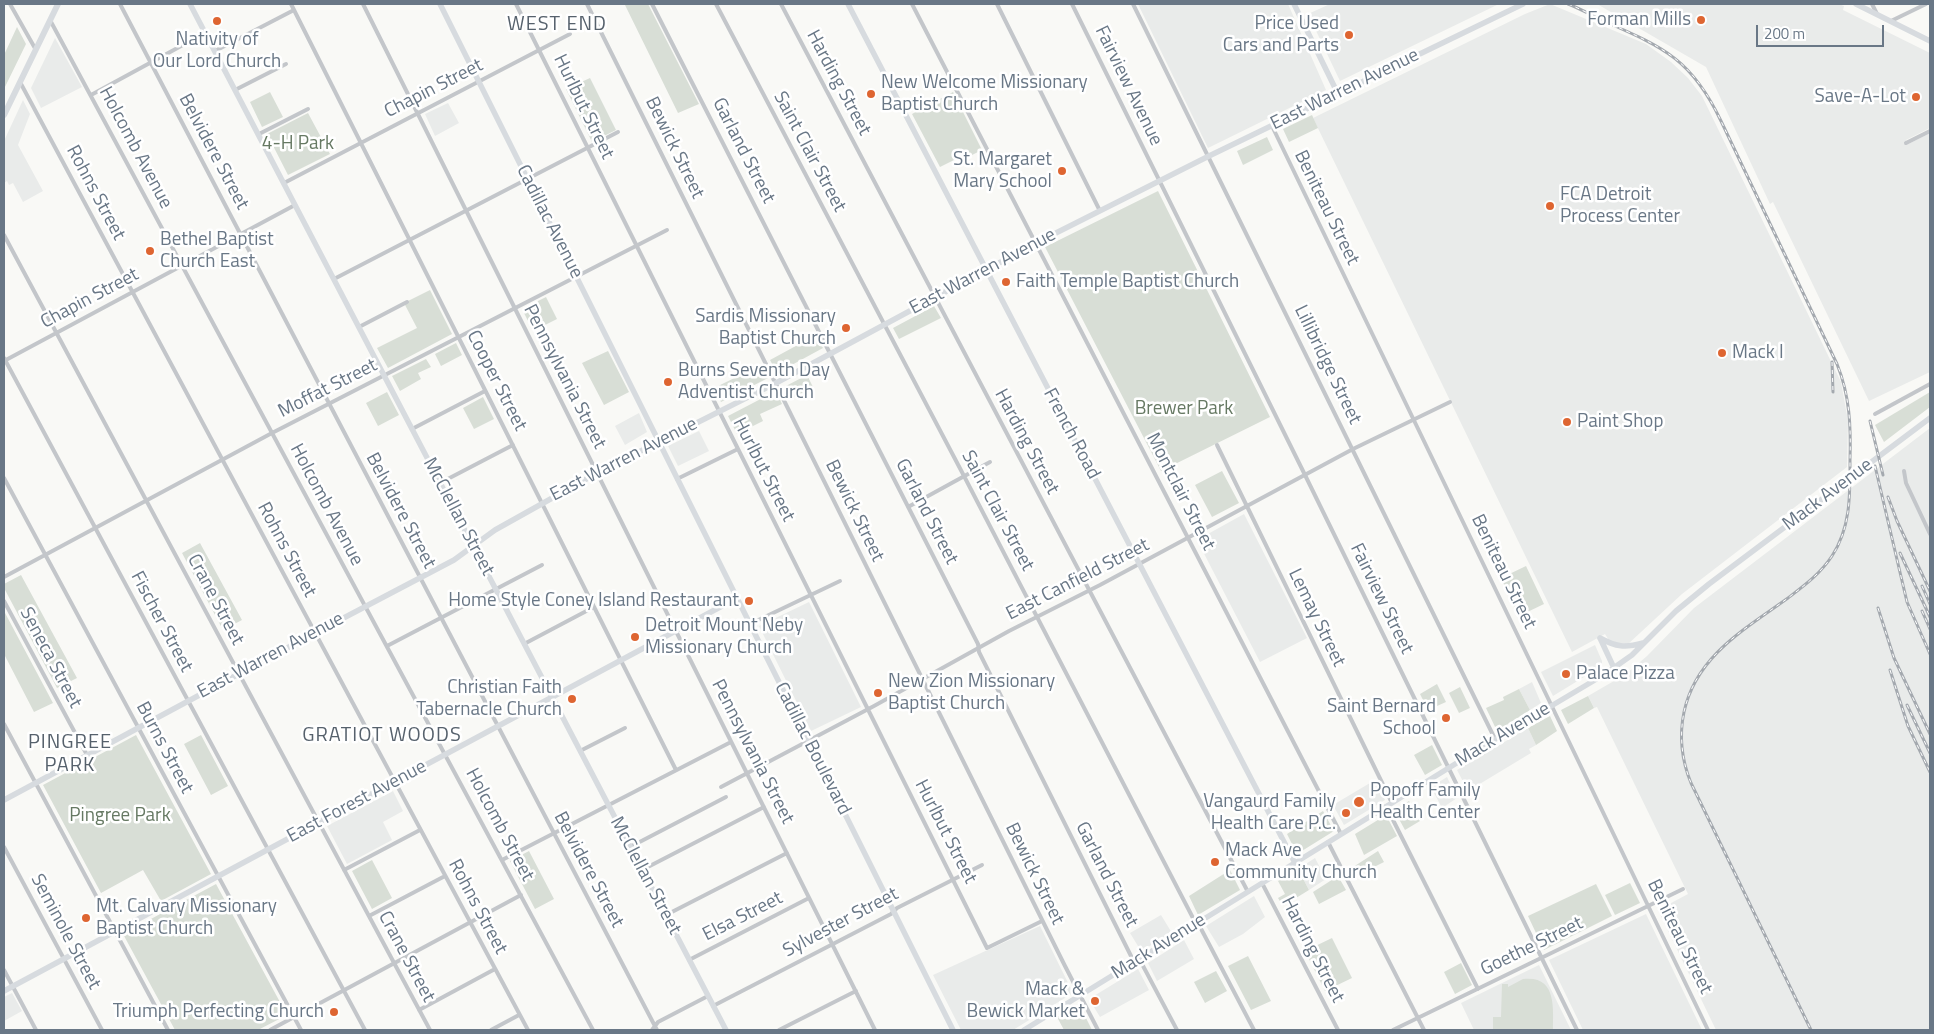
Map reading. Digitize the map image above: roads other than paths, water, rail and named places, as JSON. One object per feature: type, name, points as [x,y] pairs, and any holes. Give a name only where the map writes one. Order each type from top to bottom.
[{"type":"main road","points":[[4,113],[58,4]]},
{"type":"main road","name":"McClellan Street","points":[[190,4],[726,1030]]},
{"type":"main road","name":"Cadillac Avenue","points":[[440,4],[658,441]]},
{"type":"main road","name":"French Road","points":[[848,4],[1295,863]]},
{"type":"main road","points":[[1294,4],[1338,94]]},
{"type":"main road","name":"East Warren Avenue","points":[[4,800],[454,560],[495,530],[658,441],[776,383],[1036,243],[1209,156],[1523,4]]},
{"type":"main road","points":[[1856,4],[1930,41]]},
{"type":"main road","name":"Mack Avenue","points":[[1028,1029],[1389,804],[1614,668],[1632,655],[1676,611],[1709,584],[1930,418]]},
{"type":"main road","name":"Cadillac Boulevard","points":[[658,441],[953,1030]]},
{"type":"main road","name":"East Forest Avenue","points":[[4,991],[737,598]]},
{"type":"main road","points":[[1614,668],[1600,638],[1609,644],[1624,648],[1645,642]]},
{"type":"street","points":[[10,4],[36,50]]},
{"type":"street","name":"Belvidere Street","points":[[120,4],[655,1029]]},
{"type":"street","name":"Cooper Street","points":[[291,4],[676,770]]},
{"type":"street","name":"Pennsylvania Street","points":[[363,4],[875,1030]]},
{"type":"street","name":"Hurlbut Street","points":[[516,4],[987,948],[1042,921]]},
{"type":"street","name":"Bewick Street","points":[[587,4],[1042,921],[1098,1030]]},
{"type":"street","name":"Garland Street","points":[[652,4],[978,644],[978,649],[1012,719],[1132,958],[1142,964],[1177,1030]]},
{"type":"street","name":"Saint Clair Street","points":[[716,4],[1193,918],[1198,923],[1254,1030]]},
{"type":"street","name":"Harding Street","points":[[781,4],[1248,892]]},
{"type":"street","name":"Montclair Street","points":[[912,4],[1341,834]]},
{"type":"street","points":[[998,4],[1100,211]]},
{"type":"street","name":"Fairview Avenue","points":[[1072,4],[1160,181]]},
{"type":"street","name":"Lillibridge Street","points":[[1133,4],[1495,739]]},
{"type":"street","points":[[1872,4],[1877,14]]},
{"type":"street","points":[[1891,21],[1926,4]]},
{"type":"street","points":[[215,51],[294,10]]},
{"type":"street","name":"Holcomb Avenue","points":[[50,20],[366,606]]},
{"type":"street","points":[[91,95],[206,33]]},
{"type":"street","name":"Chapin Street","points":[[284,183],[570,34]]},
{"type":"street","points":[[235,90],[286,64]]},
{"type":"street","name":"Rohns Street","points":[[20,82],[528,1030]]},
{"type":"street","points":[[258,134],[308,109]]},
{"type":"street","name":"Beniteau Street","points":[[1272,126],[1708,1030]]},
{"type":"street","points":[[1906,143],[1930,131]]},
{"type":"street","points":[[334,279],[618,132]]},
{"type":"street","name":"Fairview Street","points":[[1160,181],[1576,1030]]},
{"type":"street","name":"Chapin Street","points":[[4,360],[295,204]]},
{"type":"street","name":"Moffat Street","points":[[4,577],[272,433],[667,230]]},
{"type":"street","name":"Crane Street","points":[[4,235],[430,1030]]},
{"type":"street","points":[[359,327],[407,302]]},
{"type":"street","name":"Fischer Street","points":[[4,360],[365,1030]]},
{"type":"street","points":[[1875,414],[1930,384]]},
{"type":"street","points":[[412,429],[486,391]]},
{"type":"street","name":"East Canfield Street","points":[[721,787],[922,680],[1037,616],[1139,564],[1353,449],[1450,402]]},
{"type":"street","points":[[440,483],[513,445]]},
{"type":"street","name":"Lemay Street","points":[[1217,445],[1478,988]]},
{"type":"street","points":[[677,479],[738,449]]},
{"type":"street","points":[[908,506],[990,462]]},
{"type":"street","points":[[1904,471],[1906,483],[1930,534]]},
{"type":"street","name":"Burns Street","points":[[4,478],[302,1030]]},
{"type":"street","points":[[387,646],[542,565]]},
{"type":"street","points":[[750,624],[840,581]]},
{"type":"street","name":"Seneca Street","points":[[4,601],[87,755]]},
{"type":"street","name":"Holcomb Street","points":[[366,606],[593,1030]]},
{"type":"street","points":[[524,644],[594,608]]},
{"type":"street","points":[[4,724],[168,1030]]},
{"type":"street","points":[[580,751],[625,728]]},
{"type":"street","points":[[502,860],[731,742]]},
{"type":"street","points":[[630,847],[726,797]]},
{"type":"street","points":[[642,870],[764,807]]},
{"type":"street","points":[[344,870],[420,830]]},
{"type":"street","points":[[1328,842],[1424,1030]]},
{"type":"street","name":"Seminole Street","points":[[4,847],[102,1030]]},
{"type":"street","points":[[666,915],[787,853]]},
{"type":"street","name":"Sylvester Street","points":[[713,1006],[982,865]]},
{"type":"street","points":[[369,916],[445,876]]},
{"type":"street","name":"Harding Street","points":[[1262,883],[1338,1030]]},
{"type":"street","name":"Goethe Street","points":[[1393,1030],[1683,889]]},
{"type":"street","points":[[270,1030],[521,895]]},
{"type":"street","name":"Elsa Street","points":[[689,960],[809,898]]},
{"type":"street","points":[[419,1010],[495,969]]},
{"type":"street","points":[[4,970],[36,1030]]},
{"type":"street","points":[[779,1030],[856,991]]},
{"type":"street","points":[[655,1029],[658,1022],[708,996]]},
{"type":"street","points":[[491,1030],[519,1015]]},
{"type":"railway","points":[[1568,4],[1661,49],[1675,58],[1699,83],[1721,121],[1837,364],[1845,388],[1850,424],[1850,486],[1846,522],[1838,545],[1832,556],[1812,579],[1739,633],[1711,659],[1699,675],[1690,692],[1684,712],[1682,730],[1685,766],[1691,783],[1811,1030]]},
{"type":"railway","points":[[1832,362],[1833,392]]},
{"type":"railway","points":[[1870,421],[1883,475]]},
{"type":"railway","points":[[1875,466],[1907,602],[1930,654]]},
{"type":"railway","points":[[1888,497],[1897,521],[1930,591]]},
{"type":"railway","points":[[1900,553],[1930,617]]},
{"type":"railway","points":[[1922,586],[1930,604]]},
{"type":"railway","points":[[1878,608],[1894,658],[1930,734]]},
{"type":"railway","points":[[1922,611],[1930,629]]},
{"type":"railway","points":[[1890,670],[1908,726],[1930,772]]},
{"type":"railway","points":[[1907,705],[1930,753]]},
{"type":"place","name":"Forman Mills","points":[[1701,20]]},
{"type":"place","name":"Nativity of Our Lord Church","points":[[217,21]]},
{"type":"place","name":"Price Used Cars and Parts","points":[[1349,35]]},
{"type":"place","name":"New Welcome Missionary Baptist Church","points":[[871,94]]},
{"type":"place","name":"Save-A-Lot","points":[[1916,97]]},
{"type":"place","name":"St. Margaret Mary School","points":[[1062,171]]},
{"type":"place","name":"FCA Detroit Process Center","points":[[1550,206]]},
{"type":"place","name":"Bethel Baptist Church East","points":[[150,251]]},
{"type":"place","name":"Faith Temple Baptist Church","points":[[1006,282]]},
{"type":"place","name":"Sardis Missionary Baptist Church","points":[[846,328]]},
{"type":"place","name":"Mack I","points":[[1722,353]]},
{"type":"place","name":"Burns Seventh Day Adventist Church","points":[[668,382]]},
{"type":"place","name":"Paint Shop","points":[[1567,422]]},
{"type":"place","name":"Home Style Coney Island Restaurant","points":[[749,601]]},
{"type":"place","name":"Detroit Mount Neby Missionary Church","points":[[635,637]]},
{"type":"place","name":"Palace Pizza","points":[[1566,674]]},
{"type":"place","name":"New Zion Missionary Baptist Church","points":[[878,693]]},
{"type":"place","name":"Christian Faith Tabernacle Church","points":[[572,699]]},
{"type":"place","name":"Saint Bernard School","points":[[1446,718]]},
{"type":"place","name":"Popoff Family Health Center","points":[[1359,802]]},
{"type":"place","name":"Vangaurd Family Health Care P.C.","points":[[1346,813]]},
{"type":"place","name":"Mack Ave Community Church","points":[[1215,862]]},
{"type":"place","name":"Mt. Calvary Missionary Baptist Church","points":[[86,918]]},
{"type":"place","name":"Mack & Bewick Market","points":[[1095,1001]]},
{"type":"place","name":"Triumph Perfecting Church","points":[[334,1012]]},
{"type":"district","name":"WEST END","points":[[557,25]]},
{"type":"district","name":"GRATIOT WOODS","points":[[382,736]]},
{"type":"district","name":"PINGREE PARK","points":[[70,754]]},
{"type":"park label","name":"4-H Park","points":[[298,144]]},
{"type":"park label","name":"Brewer Park","points":[[1184,409]]},
{"type":"park label","name":"Pingree Park","points":[[120,816]]}]
